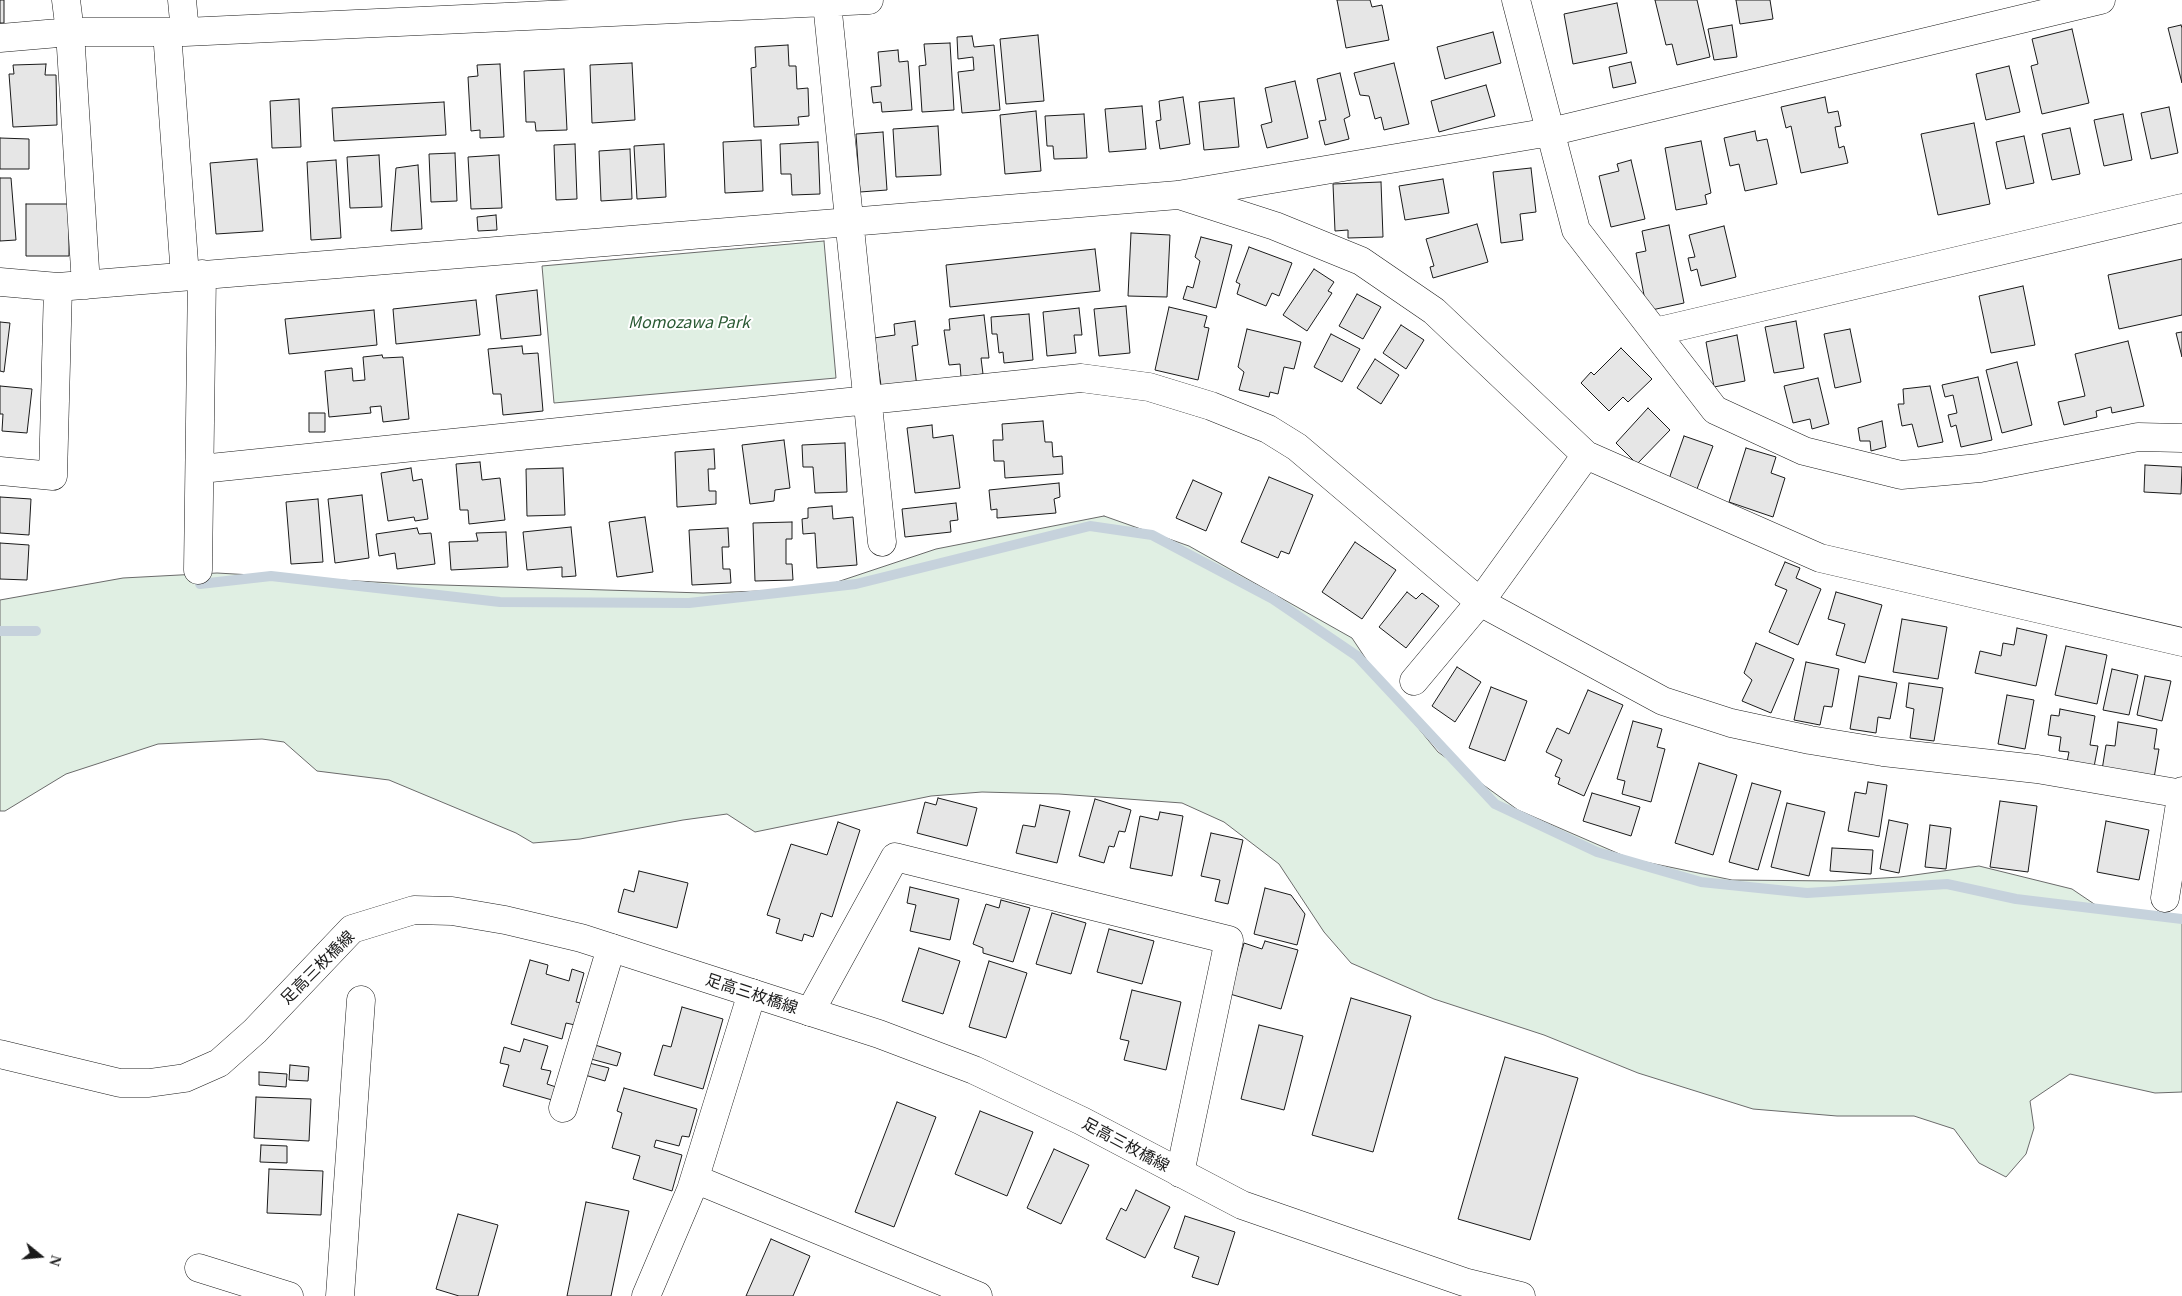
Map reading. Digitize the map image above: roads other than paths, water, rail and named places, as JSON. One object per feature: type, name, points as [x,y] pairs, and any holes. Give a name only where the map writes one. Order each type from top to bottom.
[{"type":"street","points":[[66,0],[70,32],[86,285]]},
{"type":"street","points":[[182,0],[176,32],[193,275],[201,469],[198,570]]},
{"type":"street","points":[[0,38],[70,32],[176,32],[869,0]]},
{"type":"street","points":[[1516,0],[1576,230],[1715,410],[1804,451],[1901,475],[1980,468],[2138,437],[2182,438]]},
{"type":"street","points":[[0,282],[58,288],[193,275],[1178,195],[1550,132],[2101,0]]},
{"type":"street","points":[[827,3],[882,542]]},
{"type":"street","points":[[1178,195],[1275,226],[1361,261],[1434,311],[1586,455],[1820,558],[2182,642]]},
{"type":"street","points":[[1655,332],[2182,208]]},
{"type":"street","points":[[0,471],[53,476],[58,288]]},
{"type":"street","points":[[201,469],[1081,378],[1149,387],[1211,406],[1268,429],[1297,447],[1480,602],[1662,700],[1731,723],[1883,752],[2037,769],[2182,793],[2165,898]]},
{"type":"street","points":[[1414,681],[1480,602],[1586,455]]},
{"type":"street","points":[[810,1012],[895,857],[1229,940],[1180,1173]]},
{"type":"street","name":"足高三枚橋線","points":[[0,1054],[120,1083],[149,1083],[185,1078],[219,1063],[255,1031],[352,929],[414,910],[452,911],[505,920],[611,948],[879,1034],[974,1070],[1082,1121],[1242,1205],[1461,1289],[1520,1296]]},
{"type":"street","points":[[563,1108],[611,948]]},
{"type":"street","points":[[646,1296],[695,1179],[752,993]]},
{"type":"street","points":[[340,1296],[361,1000]]},
{"type":"street","points":[[695,1179],[978,1296]]},
{"type":"street","points":[[199,1268],[289,1296]]},
{"type":"waterway","points":[[200,584],[271,576],[500,602],[689,603],[856,584],[1090,526],[1152,535],[1273,599],[1357,656],[1495,804],[1597,852],[1701,882],[1807,893],[1947,884],[2016,899],[2182,919]]},
{"type":"waterway","points":[[0,631],[36,631]]},
{"type":"park label","name":"Momozawa Park","points":[[689,322]]}]
